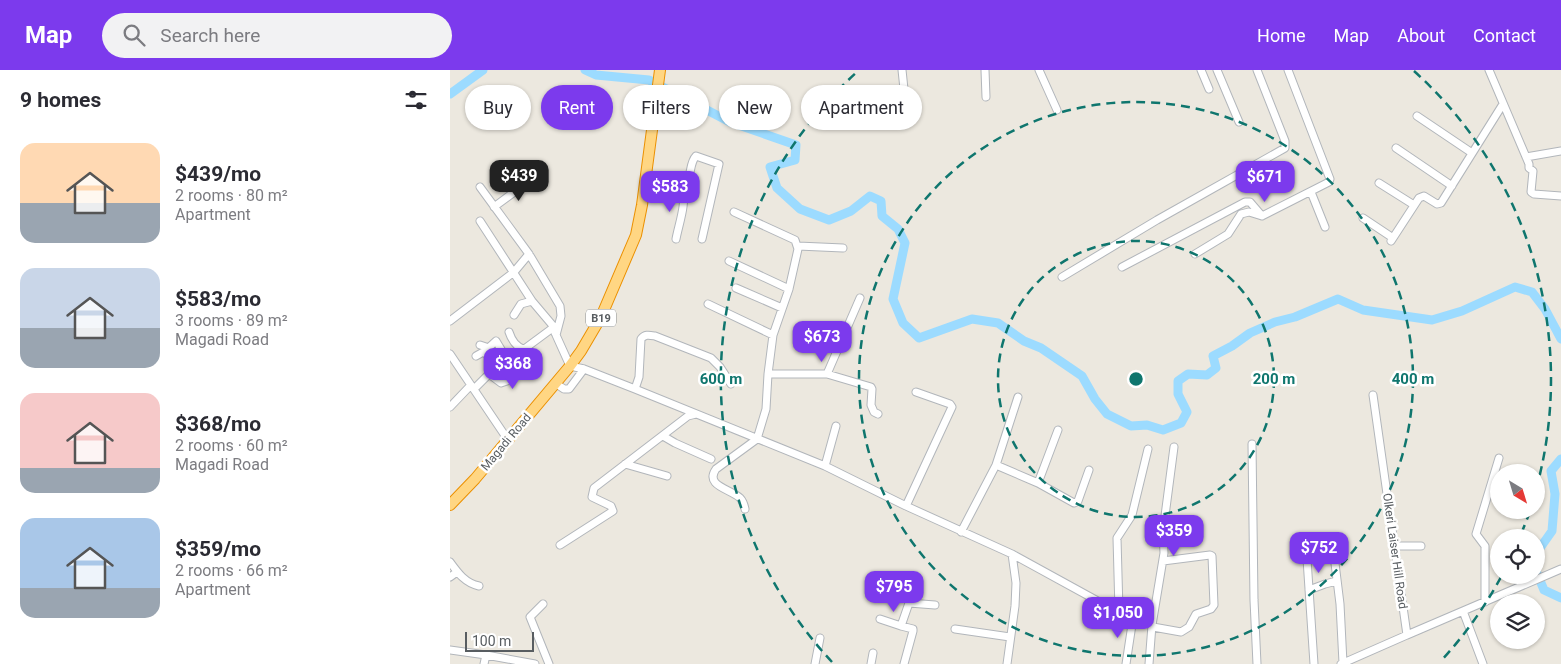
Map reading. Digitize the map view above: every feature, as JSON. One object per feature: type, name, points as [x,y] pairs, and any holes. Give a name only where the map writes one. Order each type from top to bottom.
[{"type":"highway","name":"Magadi Road","points":[[450,505],[475,479],[570,366],[602,317],[636,235],[660,70]]},
{"type":"street","points":[[902,70],[904,85]]},
{"type":"street","points":[[985,70],[986,97]]},
{"type":"street","points":[[1039,70],[1057,110]]},
{"type":"street","points":[[1201,70],[1208,89]]},
{"type":"street","points":[[1216,70],[1239,122]]},
{"type":"street","points":[[1062,277],[1174,210],[1285,148],[1285,141],[1257,70]]},
{"type":"street","points":[[1195,254],[1228,234],[1241,214],[1248,212],[1262,216],[1329,182],[1330,179],[1288,70]]},
{"type":"street","points":[[1489,70],[1529,168],[1533,171],[1532,192],[1534,194],[1561,196]]},
{"type":"street","points":[[1363,218],[1392,240],[1419,198],[1424,196],[1437,204],[1441,203],[1503,104]]},
{"type":"street","points":[[1417,116],[1472,153]]},
{"type":"street","points":[[1396,148],[1452,186]]},
{"type":"street","points":[[1526,157],[1561,151]]},
{"type":"street","points":[[682,187],[686,185],[693,158],[696,156],[719,164],[702,240]]},
{"type":"street","points":[[646,175],[682,187]]},
{"type":"street","points":[[494,206],[532,179]]},
{"type":"street","points":[[1379,182],[1414,205]]},
{"type":"street","points":[[480,187],[529,254],[560,306],[556,336]]},
{"type":"street","points":[[676,239],[676,230],[683,204],[684,193],[682,187]]},
{"type":"street","points":[[1310,192],[1325,227]]},
{"type":"street","points":[[1122,267],[1245,202],[1250,202],[1262,216]]},
{"type":"street","points":[[734,212],[795,240],[798,246],[789,289],[773,336],[766,409],[757,439],[716,469],[713,475],[716,484],[741,499],[745,509]]},
{"type":"street","points":[[480,221],[532,301],[554,327],[556,336],[570,366],[584,369],[825,466],[961,532],[1012,554],[1105,605],[1153,626],[1181,632],[1189,627],[1194,616],[1211,609],[1214,605],[1212,556],[1163,561]]},
{"type":"street","points":[[798,246],[842,248]]},
{"type":"street","points":[[450,321],[514,272],[529,254]]},
{"type":"street","points":[[729,260],[789,289]]},
{"type":"street","points":[[736,288],[782,308]]},
{"type":"street","points":[[827,374],[860,298]]},
{"type":"street","points":[[514,315],[521,304],[532,301]]},
{"type":"street","points":[[708,304],[773,336]]},
{"type":"street","points":[[450,407],[489,374],[526,352],[554,327]]},
{"type":"street","points":[[509,332],[513,342],[526,352]]},
{"type":"street","points":[[635,389],[639,377],[641,339],[647,335],[655,336],[711,358],[717,363],[731,384]]},
{"type":"street","points":[[476,356],[496,341],[507,365],[507,381],[503,383],[489,374]]},
{"type":"street","points":[[480,344],[489,348]]},
{"type":"street","points":[[451,357],[508,440]]},
{"type":"street","points":[[555,383],[564,389],[569,389],[584,369]]},
{"type":"street","points":[[768,374],[827,374],[872,388],[872,407],[874,412],[878,414]]},
{"type":"street","points":[[906,506],[952,407],[950,404],[916,392]]},
{"type":"street","name":"Olkeri Laiser Hill Road","points":[[1373,395],[1407,635]]},
{"type":"street","points":[[961,532],[996,465],[1018,397]]},
{"type":"street","points":[[560,545],[613,511],[611,506],[591,495],[594,488],[688,416],[696,414]]},
{"type":"street","points":[[825,466],[836,426]]},
{"type":"street","points":[[1038,483],[1058,430]]},
{"type":"street","points":[[663,436],[675,444],[711,459]]},
{"type":"street","points":[[1252,444],[1254,600],[1258,664]]},
{"type":"street","points":[[1150,664],[1153,626],[1163,561],[1163,531],[1174,447]]},
{"type":"street","points":[[1119,611],[1117,538],[1132,515],[1148,449]]},
{"type":"street","points":[[1485,602],[1485,546],[1476,534],[1498,458]]},
{"type":"street","points":[[625,464],[667,476]]},
{"type":"street","points":[[996,465],[1038,483],[1074,502],[1076,502],[1089,470]]},
{"type":"street","points":[[1332,538],[1340,604],[1342,663],[1561,569]]},
{"type":"street","points":[[1306,544],[1314,664]]},
{"type":"street","points":[[1394,546],[1421,546]]},
{"type":"street","points":[[1007,664],[1015,606],[1016,583],[1012,554]]},
{"type":"street","points":[[450,562],[457,572],[472,584],[479,586]]},
{"type":"street","points":[[450,576],[457,572]]},
{"type":"street","points":[[1309,590],[1337,581]]},
{"type":"street","points":[[901,626],[910,603],[935,605]]},
{"type":"street","points":[[543,604],[530,618],[549,664]]},
{"type":"street","points":[[1463,611],[1483,664]]},
{"type":"street","points":[[1126,664],[1133,618]]},
{"type":"street","points":[[880,619],[913,629],[914,632],[904,664]]},
{"type":"street","points":[[955,629],[1010,637]]},
{"type":"street","points":[[815,664],[820,638]]},
{"type":"street","points":[[450,650],[486,654],[535,664]]},
{"type":"street","points":[[871,664],[873,653]]},
{"type":"street","points":[[484,664],[486,654]]},
{"type":"waterway","points":[[450,94],[483,70]]},
{"type":"waterway","points":[[585,70],[596,75],[649,80],[730,122],[796,145],[795,160],[770,167],[777,188],[800,209],[829,220],[851,211],[870,196],[881,201],[882,216],[898,229],[905,243],[893,299],[903,323],[919,338],[972,319],[998,323],[1024,341],[1041,348],[1082,376],[1095,399],[1107,414],[1131,426],[1147,425],[1163,430],[1181,423],[1187,412],[1178,394],[1178,381],[1188,374],[1207,375],[1216,368],[1213,356],[1232,346],[1250,333],[1338,299],[1363,310],[1432,320],[1462,311],[1515,287],[1532,292],[1545,309],[1561,339]]},
{"type":"waterway","points":[[1545,541],[1552,531],[1555,494],[1551,471],[1561,459]]},
{"type":"waterway","points":[[1541,584],[1544,590],[1561,598]]}]
